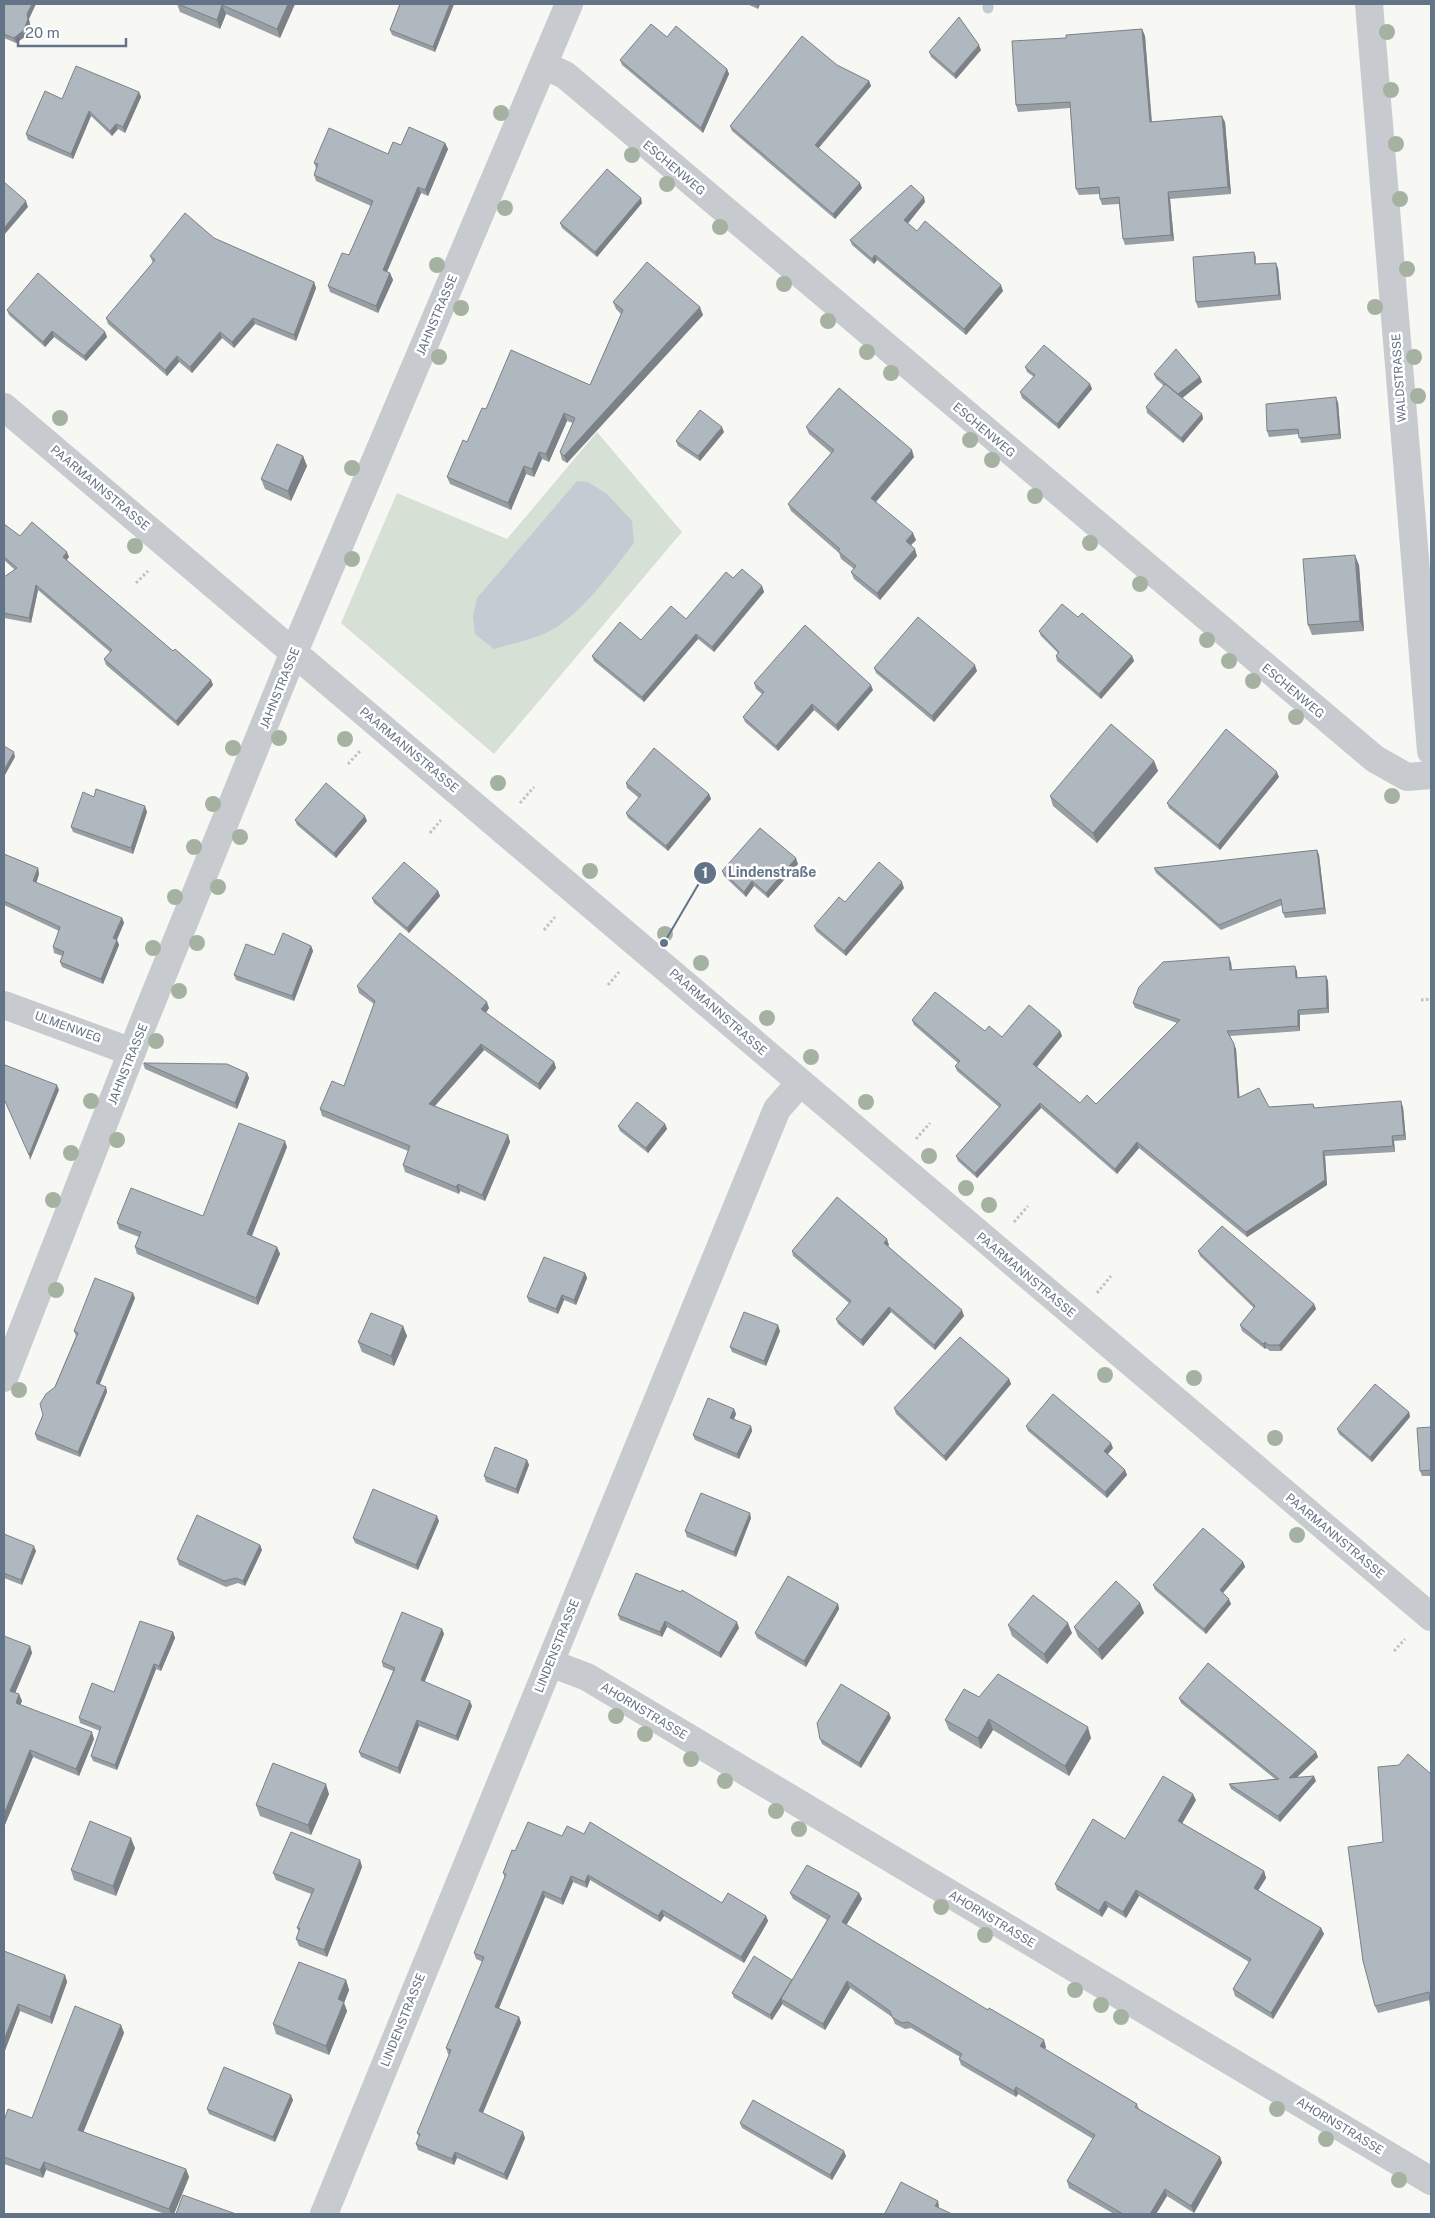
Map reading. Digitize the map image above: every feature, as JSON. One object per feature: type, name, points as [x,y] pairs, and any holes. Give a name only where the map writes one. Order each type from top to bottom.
[{"type":"street","name":"JAHNSTRASSE","points":[[4,1378],[132,1052],[294,652],[569,4]]},
{"type":"street","name":"WALDSTRASSE","points":[[1370,4],[1431,752]]},
{"type":"street","name":"ESCHENWEG","points":[[543,65],[572,81],[1375,759],[1407,777],[1431,775]]},
{"type":"street","name":"PAARMANNSTRASSE","points":[[4,407],[1431,1617]]},
{"type":"street","name":"ULMENWEG","points":[[4,1005],[132,1052]]},
{"type":"street","name":"LINDENSTRASSE","points":[[324,2214],[777,1109],[800,1083]]},
{"type":"street","name":"AHORNSTRASSE","points":[[550,1663],[587,1677],[1431,2181]]},
{"type":"path","points":[[1421,1000],[1431,999]]},
{"type":"shaded area","points":[[597,432],[682,532],[494,754],[341,623],[397,493],[507,539]]},
{"type":"shaded area","points":[[577,481],[588,482],[607,494],[632,521],[634,543],[594,593],[570,617],[546,633],[494,649],[475,634],[473,616],[477,598]]},
{"type":"building","points":[[4,4],[32,4],[27,14],[28,19],[24,30],[14,38],[4,34]]},
{"type":"building","points":[[178,4],[288,4],[277,29],[222,5],[217,20]]},
{"type":"building","points":[[400,4],[450,4],[433,47],[390,30]]},
{"type":"building","points":[[959,17],[979,45],[954,74],[929,52]]},
{"type":"building","points":[[651,24],[667,37],[676,26],[727,69],[701,128],[620,60]]},
{"type":"building","points":[[1142,29],[1150,122],[1222,116],[1228,187],[1168,192],[1171,235],[1123,239],[1119,197],[1100,199],[1099,187],[1076,189],[1070,102],[1016,105],[1012,41],[1066,38],[1066,35]]},
{"type":"building","points":[[802,36],[837,65],[869,81],[815,145],[860,183],[833,214],[730,126]]},
{"type":"building","points":[[76,66],[139,92],[123,127],[116,124],[110,131],[89,111],[71,154],[26,134],[45,91],[62,99]]},
{"type":"building","points":[[409,127],[445,143],[425,190],[418,187],[383,270],[390,273],[376,306],[328,286],[342,253],[349,255],[373,201],[314,175],[318,164],[314,163],[329,128],[388,154],[393,142],[401,145]]},
{"type":"building","points":[[607,169],[641,198],[595,252],[560,223]]},
{"type":"building","points":[[4,182],[26,201],[4,228]]},
{"type":"building","points":[[911,185],[924,197],[904,220],[917,231],[925,221],[1001,285],[964,329],[875,255],[872,259],[850,240]]},
{"type":"building","points":[[185,213],[214,238],[314,282],[294,335],[253,318],[232,342],[220,332],[190,367],[177,356],[165,370],[106,318],[155,260],[150,256]]},
{"type":"building","points":[[1254,252],[1255,264],[1276,263],[1279,295],[1196,302],[1193,257]]},
{"type":"building","points":[[647,262],[700,307],[564,456],[560,452],[575,418],[564,413],[546,454],[539,452],[532,469],[524,466],[508,503],[447,477],[463,440],[467,442],[482,408],[486,409],[511,350],[590,385],[623,310],[613,302]]},
{"type":"building","points":[[38,273],[105,332],[84,356],[52,331],[43,342],[7,310]]},
{"type":"building","points":[[1044,345],[1090,384],[1057,424],[1020,392],[1035,375],[1025,367]]},
{"type":"building","points":[[1176,349],[1200,377],[1178,394],[1154,374]]},
{"type":"building","points":[[1165,384],[1202,414],[1181,438],[1146,407]]},
{"type":"building","points":[[839,388],[912,450],[871,498],[913,533],[906,541],[915,549],[877,593],[851,572],[856,566],[838,551],[840,549],[788,504],[834,450],[806,427]]},
{"type":"building","points":[[1336,397],[1339,434],[1299,438],[1298,429],[1267,431],[1266,404]]},
{"type":"building","points":[[700,410],[722,427],[698,456],[676,441]]},
{"type":"building","points":[[277,444],[303,456],[288,491],[261,479]]},
{"type":"building","points":[[32,522],[67,552],[63,557],[173,651],[175,649],[211,680],[176,721],[104,659],[112,650],[36,585],[29,618],[4,613],[4,577],[17,568],[4,557],[4,524],[20,536]]},
{"type":"building","points":[[1355,555],[1360,621],[1308,625],[1303,559]]},
{"type":"building","points":[[742,569],[762,586],[712,647],[696,634],[642,697],[592,656],[620,622],[641,640],[671,606],[686,619],[726,572],[733,578]]},
{"type":"building","points":[[1062,604],[1078,617],[1082,613],[1132,656],[1099,694],[1056,656],[1059,652],[1039,631]]},
{"type":"building","points":[[918,617],[975,665],[932,716],[874,668]]},
{"type":"building","points":[[805,625],[871,685],[836,725],[812,704],[776,746],[743,717],[764,692],[754,683]]},
{"type":"building","points":[[1111,724],[1154,761],[1093,833],[1050,796]]},
{"type":"building","points":[[1226,729],[1277,772],[1218,845],[1167,803]]},
{"type":"building","points":[[4,746],[14,752],[4,770]]},
{"type":"building","points":[[654,748],[709,794],[666,846],[626,813],[641,795],[626,783]]},
{"type":"building","points":[[326,783],[365,816],[334,853],[295,820]]},
{"type":"building","points":[[96,789],[145,806],[131,848],[71,827],[83,792],[94,797]]},
{"type":"building","points":[[760,828],[796,858],[766,893],[752,881],[744,892],[722,871]]},
{"type":"building","points":[[1317,850],[1324,908],[1283,913],[1281,899],[1219,925],[1154,868]]},
{"type":"building","points":[[4,854],[38,868],[33,881],[122,918],[113,938],[117,940],[101,979],[60,962],[64,952],[53,947],[60,927],[4,901]]},
{"type":"building","points":[[404,862],[438,891],[407,928],[372,898]]},
{"type":"building","points":[[879,862],[902,882],[844,951],[814,926],[839,897],[845,902]]},
{"type":"building","points":[[283,933],[311,946],[292,996],[234,975],[246,944],[274,955]]},
{"type":"building","points":[[400,933],[487,1002],[481,1009],[554,1062],[538,1084],[481,1044],[429,1104],[508,1135],[482,1195],[458,1184],[456,1187],[403,1165],[410,1146],[320,1109],[332,1081],[344,1086],[375,1001],[357,986]]},
{"type":"building","points":[[1229,957],[1230,970],[1295,966],[1296,978],[1326,976],[1327,1008],[1298,1010],[1298,1026],[1227,1031],[1234,1044],[1238,1098],[1259,1088],[1269,1107],[1313,1104],[1314,1108],[1401,1101],[1404,1135],[1392,1136],[1393,1146],[1323,1151],[1325,1180],[1246,1232],[1137,1142],[1115,1169],[1040,1103],[975,1173],[956,1156],[1001,1105],[955,1066],[960,1061],[912,1020],[935,992],[985,1031],[989,1026],[1002,1037],[1029,1005],[1060,1031],[1033,1064],[1080,1103],[1087,1095],[1096,1104],[1180,1020],[1133,1003],[1139,987],[1163,962]]},
{"type":"building","points":[[144,1063],[227,1064],[247,1073],[235,1103]]},
{"type":"building","points":[[5,1065],[57,1085],[29,1155],[4,1099]]},
{"type":"building","points":[[637,1102],[665,1124],[646,1148],[618,1126]]},
{"type":"building","points":[[239,1123],[285,1141],[247,1234],[277,1247],[256,1298],[135,1247],[141,1232],[117,1223],[131,1188],[203,1216]]},
{"type":"building","points":[[837,1197],[887,1239],[884,1243],[962,1310],[934,1345],[889,1307],[861,1340],[836,1319],[851,1301],[792,1251]]},
{"type":"building","points":[[1222,1226],[1314,1304],[1279,1345],[1268,1345],[1265,1342],[1263,1344],[1240,1325],[1255,1306],[1198,1251]]},
{"type":"building","points":[[544,1257],[585,1273],[574,1300],[562,1295],[556,1309],[527,1297]]},
{"type":"building","points":[[95,1278],[133,1293],[96,1383],[106,1387],[78,1452],[35,1434],[43,1415],[40,1404],[46,1394],[55,1387],[78,1333],[74,1331]]},
{"type":"building","points":[[744,1312],[778,1325],[764,1361],[730,1347]]},
{"type":"building","points":[[371,1313],[403,1326],[391,1356],[358,1342]]},
{"type":"building","points":[[960,1337],[1009,1379],[944,1456],[894,1408]]},
{"type":"building","points":[[1375,1384],[1409,1412],[1370,1457],[1337,1429]]},
{"type":"building","points":[[1053,1394],[1111,1443],[1104,1451],[1125,1470],[1105,1492],[1026,1426]]},
{"type":"building","points":[[708,1398],[734,1409],[730,1418],[751,1426],[737,1454],[693,1435]]},
{"type":"building","points":[[1431,1427],[1431,1470],[1420,1471],[1417,1428]]},
{"type":"building","points":[[495,1447],[527,1460],[516,1489],[484,1476]]},
{"type":"building","points":[[373,1489],[437,1516],[416,1565],[353,1538]]},
{"type":"building","points":[[701,1493],[750,1513],[734,1552],[685,1531]]},
{"type":"building","points":[[197,1515],[260,1545],[243,1581],[236,1578],[224,1581],[177,1559]]},
{"type":"building","points":[[1203,1528],[1243,1562],[1220,1590],[1229,1599],[1204,1629],[1153,1585]]},
{"type":"building","points":[[4,1534],[34,1546],[21,1580],[4,1573]]},
{"type":"building","points":[[636,1573],[681,1592],[682,1590],[737,1622],[719,1653],[665,1621],[660,1632],[618,1615]]},
{"type":"building","points":[[788,1576],[838,1604],[804,1661],[755,1633]]},
{"type":"building","points":[[1116,1581],[1140,1603],[1098,1649],[1074,1627]]},
{"type":"building","points":[[1033,1595],[1068,1623],[1044,1654],[1008,1625]]},
{"type":"building","points":[[402,1612],[442,1629],[421,1680],[470,1701],[456,1736],[417,1720],[398,1768],[359,1752],[395,1668],[382,1662]]},
{"type":"building","points":[[140,1621],[173,1632],[159,1666],[154,1664],[115,1765],[91,1756],[101,1727],[79,1718],[92,1683],[114,1692]]},
{"type":"building","points":[[4,1636],[30,1646],[10,1691],[19,1694],[16,1703],[92,1732],[76,1769],[30,1750],[4,1814]]},
{"type":"building","points":[[1208,1663],[1316,1752],[1289,1778],[1314,1776],[1278,1816],[1229,1784],[1279,1779],[1179,1698]]},
{"type":"building","points":[[998,1674],[1088,1727],[1065,1766],[989,1719],[978,1738],[945,1720],[964,1689],[979,1697]]},
{"type":"building","points":[[841,1684],[889,1713],[859,1763],[820,1739],[817,1723]]},
{"type":"building","points":[[1408,1754],[1431,1774],[1431,2013],[1429,1992],[1375,2006],[1363,1961],[1348,1847],[1383,1842],[1378,1767],[1399,1765]]},
{"type":"building","points":[[273,1763],[326,1784],[308,1825],[256,1805]]},
{"type":"building","points":[[1163,1776],[1193,1794],[1178,1821],[1264,1871],[1254,1888],[1321,1928],[1271,2013],[1233,1989],[1251,1959],[1136,1890],[1123,1912],[1105,1901],[1099,1911],[1055,1884],[1093,1819],[1125,1839]]},
{"type":"building","points":[[90,1821],[131,1838],[113,1886],[71,1870]]},
{"type":"building","points":[[528,1822],[562,1836],[567,1826],[584,1834],[590,1822],[722,1903],[728,1893],[766,1916],[741,1957],[662,1910],[658,1916],[588,1875],[585,1882],[571,1876],[561,1899],[543,1891],[495,2007],[519,2017],[479,2111],[523,2132],[504,2174],[455,2152],[452,2159],[416,2144],[420,2134],[417,2133],[451,2050],[446,2048],[484,1957],[474,1953],[506,1874],[503,1873],[512,1850],[515,1851]]},
{"type":"building","points":[[291,1832],[360,1860],[324,1950],[296,1939],[300,1928],[297,1928],[314,1889],[273,1873]]},
{"type":"building","points":[[807,1865],[859,1893],[842,1922],[988,2010],[989,2008],[1044,2040],[1040,2046],[1137,2104],[1135,2107],[1220,2157],[1191,2206],[1165,2189],[1150,2214],[1123,2214],[1067,2181],[1095,2135],[1016,2087],[1014,2091],[959,2059],[962,2054],[908,2022],[902,2023],[892,2017],[890,2011],[847,1981],[823,2024],[781,1999],[830,1916],[790,1893]]},
{"type":"building","points":[[4,1951],[65,1975],[50,2017],[18,2004],[4,2040]]},
{"type":"building","points":[[754,1956],[792,1980],[770,2015],[732,1993]]},
{"type":"building","points":[[299,1962],[346,1980],[338,1999],[344,2002],[326,2046],[273,2024]]},
{"type":"building","points":[[75,2006],[121,2025],[78,2130],[186,2169],[169,2209],[44,2162],[40,2170],[4,2157],[4,2121],[8,2109],[32,2118]]},
{"type":"building","points":[[224,2067],[291,2095],[273,2137],[207,2109]]},
{"type":"building","points":[[753,2100],[844,2151],[830,2175],[740,2123]]},
{"type":"building","points":[[901,2182],[938,2201],[935,2206],[952,2214],[885,2213]]},
{"type":"building","points":[[183,2195],[236,2214],[176,2214]]},
{"type":"place","name":"Lindenstraße","points":[[664,943]]}]
